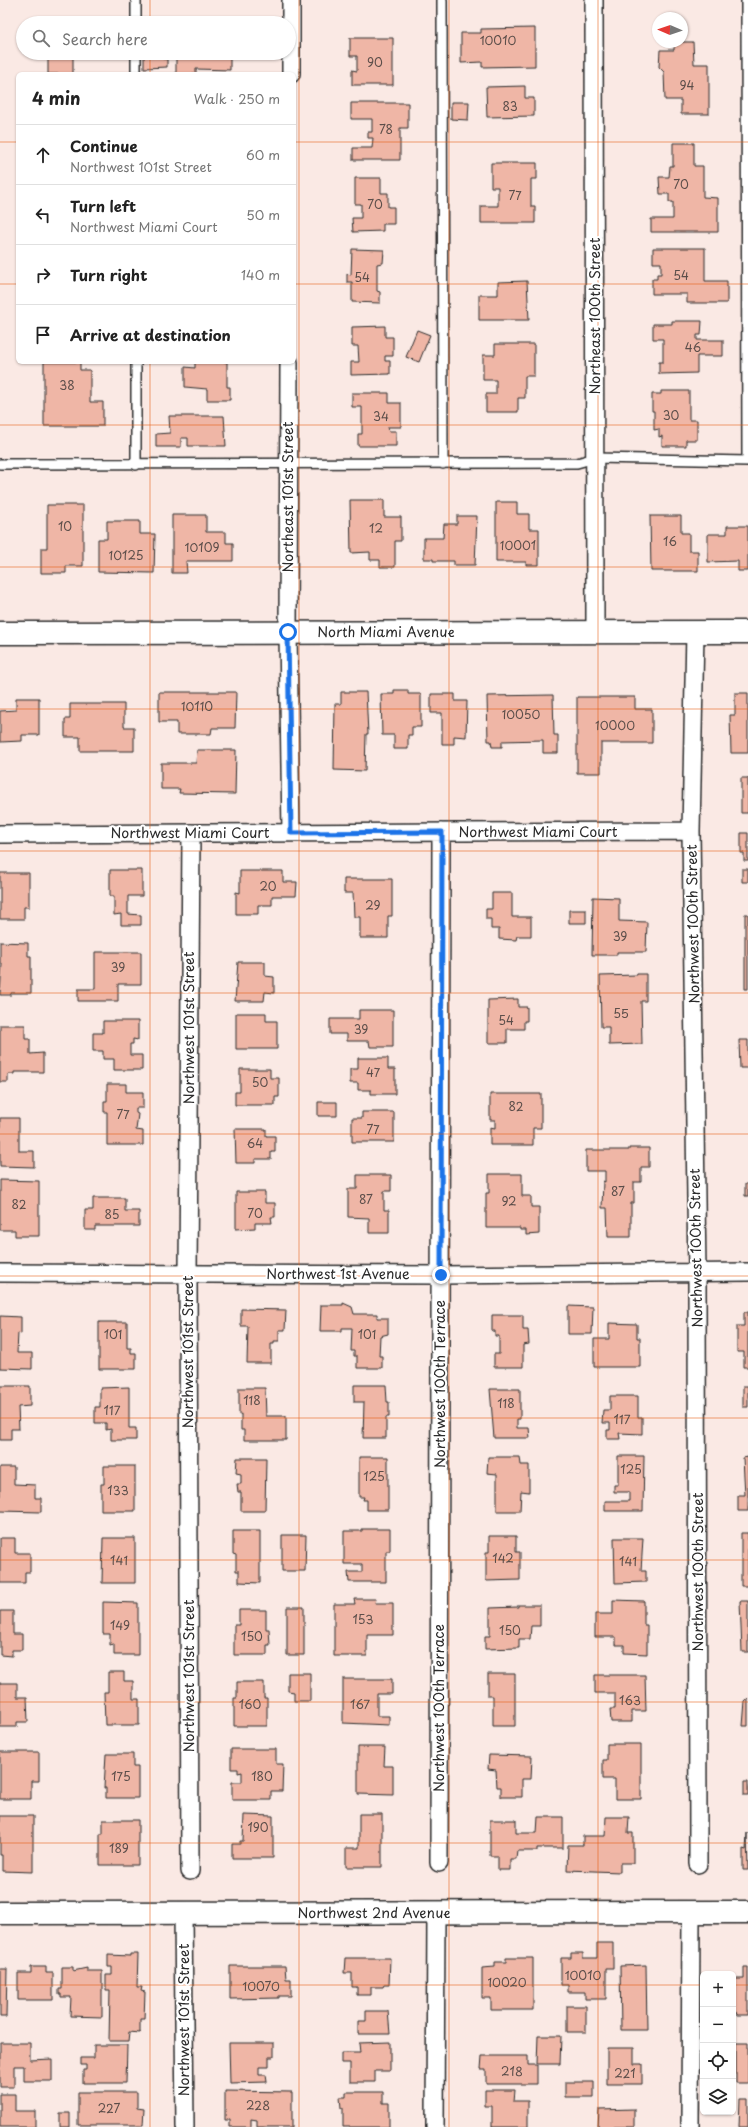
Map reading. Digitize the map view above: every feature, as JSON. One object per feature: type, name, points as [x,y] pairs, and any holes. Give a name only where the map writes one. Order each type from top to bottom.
[{"type":"main road","name":"North Miami Avenue","points":[[0,633],[748,632]]},
{"type":"main road","name":"Northwest 2nd Avenue","points":[[0,1913],[748,1912]]},
{"type":"street","points":[[291,0],[291,16]]},
{"type":"street","name":"Northeast 100th Street","points":[[594,0],[595,632]]},
{"type":"street","points":[[291,60],[291,72]]},
{"type":"street","name":"Northeast 101st Street","points":[[288,632],[289,364]]},
{"type":"street","points":[[288,632],[291,833]]},
{"type":"street","name":"Northwest 100th Street","points":[[694,632],[691,831],[697,1272],[698,1864]]},
{"type":"street","name":"Northwest Miami Court","points":[[0,834],[691,831]]},
{"type":"street","name":"Northwest 100th Terrace","points":[[439,1863],[442,832]]},
{"type":"street","name":"Northwest 101st Street","points":[[190,1870],[188,1274],[191,833]]},
{"type":"street","name":"Northwest 1st Avenue","points":[[0,1273],[441,1275],[748,1272]]},
{"type":"street","points":[[690,2127],[691,1912]]},
{"type":"street","name":"Northwest 101st Street","points":[[183,1913],[185,2127]]},
{"type":"street","points":[[436,1913],[436,2127]]},
{"type":"lane","points":[[136,0],[136,16]]},
{"type":"lane","points":[[442,0],[443,464]]},
{"type":"lane","points":[[0,464],[136,465],[577,463],[595,458],[747,461],[746,0]]},
{"type":"lane","points":[[136,60],[136,72]]},
{"type":"lane","points":[[136,364],[136,465]]},
{"type":"building","points":[[535,28],[535,66],[482,67],[482,62],[461,63],[461,33],[481,33],[481,29]]},
{"type":"building","points":[[350,38],[393,38],[393,85],[352,85],[352,70],[357,71],[357,56],[350,56]]},
{"type":"building","points":[[688,42],[693,42],[694,64],[709,64],[709,114],[681,114],[681,100],[665,100],[664,72],[659,67],[660,50],[674,50],[674,48],[688,48]]},
{"type":"building","points":[[48,60],[73,60],[73,72],[48,72]]},
{"type":"building","points":[[144,60],[167,60],[167,67],[144,68]]},
{"type":"building","points":[[176,60],[230,60],[230,70],[196,69],[196,72],[176,72]]},
{"type":"building","points":[[525,86],[525,98],[534,98],[534,116],[487,117],[486,87]]},
{"type":"building","points":[[451,102],[469,102],[468,120],[451,119]]},
{"type":"building","points":[[351,103],[408,103],[408,128],[400,128],[400,160],[353,160],[353,148],[372,148],[373,138],[368,138],[368,132],[372,132],[372,119],[351,119]]},
{"type":"building","points":[[673,143],[694,143],[694,166],[703,166],[703,197],[718,198],[718,232],[651,232],[651,219],[673,219],[673,202],[669,202],[669,194],[660,194],[659,177],[669,177],[670,166],[673,166]]},
{"type":"building","points":[[491,163],[537,163],[537,179],[531,179],[531,206],[535,206],[535,223],[481,223],[481,206],[498,206],[498,187],[491,187]]},
{"type":"building","points":[[355,178],[381,178],[381,193],[388,193],[388,207],[394,207],[394,224],[383,224],[383,231],[353,232],[352,218],[361,218],[361,204],[355,204]]},
{"type":"building","points":[[653,248],[705,248],[705,281],[727,281],[727,303],[687,303],[687,294],[652,294],[652,279],[657,279],[657,274],[661,274],[661,263],[653,263]]},
{"type":"building","points":[[352,249],[384,250],[383,263],[377,264],[377,291],[380,292],[380,303],[352,302],[352,282],[347,282],[347,274],[351,275]]},
{"type":"building","points":[[527,281],[529,320],[479,320],[479,295],[498,295],[498,282]]},
{"type":"building","points":[[672,321],[702,321],[701,335],[697,335],[697,340],[723,340],[723,356],[697,356],[697,373],[659,374],[659,362],[663,362],[663,339],[653,339],[653,324],[672,324]]},
{"type":"building","points":[[385,326],[385,337],[393,337],[393,356],[385,356],[385,361],[390,361],[390,374],[351,375],[351,362],[359,362],[358,346],[352,346],[352,327]]},
{"type":"building","points":[[417,330],[430,335],[419,362],[406,357]]},
{"type":"building","points":[[495,344],[534,344],[534,376],[525,376],[525,398],[518,398],[518,412],[486,412],[486,394],[496,394],[496,380],[483,380],[483,355],[495,355]]},
{"type":"building","points":[[44,364],[80,364],[80,370],[90,370],[90,402],[103,402],[103,426],[44,426]]},
{"type":"building","points":[[195,364],[227,364],[227,387],[230,387],[230,400],[207,400],[207,389],[185,387],[185,367],[195,368]]},
{"type":"building","points":[[661,391],[689,391],[689,420],[697,420],[697,440],[686,440],[686,446],[662,446],[662,436],[659,437],[659,429],[654,430],[654,411],[652,411],[652,394],[661,394]]},
{"type":"building","points":[[352,393],[389,393],[389,403],[401,403],[401,427],[388,427],[389,431],[396,431],[396,446],[358,446],[358,434],[362,434],[362,407],[352,407]]},
{"type":"building","points":[[169,416],[224,416],[226,446],[188,446],[188,438],[181,438],[181,447],[156,447],[156,434],[170,433]]},
{"type":"building","points":[[350,500],[384,500],[384,517],[401,517],[401,541],[395,541],[395,567],[380,567],[380,560],[370,560],[370,552],[351,553]]},
{"type":"building","points":[[496,502],[517,502],[517,514],[529,514],[529,529],[539,529],[539,565],[526,565],[526,562],[496,562]]},
{"type":"building","points":[[47,505],[83,505],[83,566],[66,566],[66,573],[41,573],[41,548],[47,548]]},
{"type":"building","points":[[172,515],[206,515],[206,532],[226,532],[226,543],[233,543],[233,561],[186,561],[187,573],[172,573]]},
{"type":"building","points":[[457,516],[477,516],[475,565],[454,565],[454,561],[433,561],[433,559],[424,559],[424,538],[443,538],[444,524],[457,524]]},
{"type":"building","points":[[650,516],[681,516],[681,533],[689,533],[689,551],[698,551],[698,571],[651,571]]},
{"type":"building","points":[[107,521],[140,521],[140,534],[155,534],[154,573],[98,572],[98,539],[107,539]]},
{"type":"building","points":[[727,526],[748,526],[748,571],[738,571],[738,561],[708,562],[708,534],[727,534]]},
{"type":"building","points":[[394,690],[408,690],[408,694],[421,694],[421,727],[412,727],[412,735],[408,735],[408,749],[394,749],[394,735],[382,735],[381,694],[394,694]]},
{"type":"building","points":[[159,692],[236,692],[235,728],[212,728],[211,734],[177,734],[177,722],[159,722]]},
{"type":"building","points":[[341,692],[366,692],[368,734],[366,734],[365,771],[334,770],[335,704],[341,704]]},
{"type":"building","points":[[735,693],[748,693],[748,753],[731,753],[730,715],[735,715]]},
{"type":"building","points":[[431,694],[455,694],[455,701],[467,701],[466,737],[454,736],[454,744],[442,744],[442,713],[431,713]]},
{"type":"building","points":[[553,695],[554,735],[558,735],[558,753],[543,753],[543,740],[502,741],[502,747],[492,747],[491,741],[488,741],[487,696]]},
{"type":"building","points":[[577,697],[635,697],[635,709],[652,709],[652,743],[601,743],[601,773],[577,773]]},
{"type":"building","points":[[16,698],[39,698],[39,735],[22,735],[22,741],[0,742],[0,711],[16,710]]},
{"type":"building","points":[[70,704],[124,704],[124,727],[134,727],[134,751],[80,751],[80,737],[65,737],[65,719],[70,719]]},
{"type":"building","points":[[197,750],[236,750],[235,794],[179,793],[180,789],[161,789],[161,763],[196,763]]},
{"type":"building","points":[[741,778],[748,778],[748,813],[741,813]]},
{"type":"building","points":[[741,833],[748,833],[748,861],[744,861],[744,853],[741,853]]},
{"type":"building","points":[[742,869],[748,869],[748,882],[742,882]]},
{"type":"building","points":[[110,870],[142,870],[142,896],[128,896],[128,914],[141,915],[141,925],[121,925],[121,914],[114,915],[114,896],[110,896]]},
{"type":"building","points":[[240,871],[283,871],[283,882],[297,882],[296,896],[272,896],[272,905],[258,905],[258,914],[236,914],[236,892],[240,893]]},
{"type":"building","points":[[0,873],[29,873],[29,907],[24,907],[24,919],[0,919]]},
{"type":"building","points":[[344,879],[392,879],[392,916],[388,916],[388,938],[360,938],[360,917],[354,917],[353,893],[344,893]]},
{"type":"building","points":[[492,893],[512,893],[512,917],[531,917],[531,936],[517,936],[516,940],[499,939],[499,929],[491,929],[491,919],[486,919],[486,909],[492,909]]},
{"type":"building","points":[[593,897],[619,898],[619,921],[647,922],[646,952],[617,952],[617,955],[592,955]]},
{"type":"building","points":[[569,910],[586,910],[586,923],[569,923]]},
{"type":"building","points":[[745,914],[748,914],[748,989],[745,989]]},
{"type":"building","points":[[0,942],[28,943],[28,956],[31,956],[31,993],[11,993],[11,995],[0,995],[2,963],[0,963]]},
{"type":"building","points":[[95,952],[141,952],[141,984],[118,984],[118,1001],[78,1001],[78,989],[95,989]]},
{"type":"building","points":[[238,962],[265,962],[265,976],[274,977],[274,993],[265,992],[264,1001],[235,1001]]},
{"type":"building","points":[[646,974],[646,1001],[641,1001],[642,1044],[609,1045],[609,1027],[601,1027],[600,976]]},
{"type":"building","points":[[518,999],[518,1007],[527,1007],[527,1021],[524,1021],[524,1029],[507,1029],[507,1043],[488,1043],[488,1000]]},
{"type":"building","points":[[359,1010],[393,1010],[393,1047],[370,1047],[369,1041],[347,1041],[347,1034],[330,1034],[330,1019],[359,1019]]},
{"type":"building","points":[[236,1013],[266,1013],[266,1021],[277,1021],[277,1049],[236,1049]]},
{"type":"building","points":[[103,1021],[138,1021],[138,1040],[133,1039],[133,1044],[130,1044],[130,1055],[142,1055],[142,1070],[114,1070],[114,1059],[103,1059],[103,1051],[93,1051],[93,1033],[103,1033]]},
{"type":"building","points":[[0,1025],[25,1025],[25,1039],[30,1039],[30,1054],[43,1053],[43,1072],[14,1072],[14,1074],[8,1074],[8,1082],[0,1082]]},
{"type":"building","points":[[739,1040],[748,1040],[748,1068],[740,1068]]},
{"type":"building","points":[[358,1058],[388,1058],[388,1069],[395,1069],[395,1094],[371,1094],[371,1090],[358,1090],[358,1083],[350,1083],[350,1069],[358,1069]]},
{"type":"building","points":[[240,1069],[270,1069],[270,1078],[279,1078],[279,1097],[275,1097],[275,1105],[235,1105],[235,1092],[240,1092]]},
{"type":"building","points":[[107,1084],[126,1084],[126,1092],[143,1092],[143,1108],[136,1108],[136,1113],[138,1114],[136,1130],[143,1131],[143,1145],[107,1145],[107,1112],[104,1112],[104,1101],[107,1101]]},
{"type":"building","points":[[490,1094],[541,1094],[541,1128],[533,1128],[533,1145],[490,1145],[490,1127],[495,1128],[495,1120],[490,1120]]},
{"type":"building","points":[[318,1102],[337,1102],[337,1116],[318,1116]]},
{"type":"building","points":[[362,1112],[394,1112],[394,1142],[352,1142],[352,1118],[362,1118]]},
{"type":"building","points":[[0,1118],[19,1118],[19,1151],[34,1151],[34,1167],[0,1166]]},
{"type":"building","points":[[235,1129],[266,1129],[266,1136],[275,1136],[275,1152],[271,1152],[271,1159],[255,1159],[255,1163],[236,1163]]},
{"type":"building","points":[[629,1148],[649,1148],[649,1167],[641,1167],[641,1182],[634,1182],[634,1203],[631,1203],[631,1237],[608,1237],[607,1208],[602,1208],[605,1171],[586,1171],[586,1150],[629,1150]]},
{"type":"building","points":[[489,1174],[522,1174],[522,1196],[531,1196],[531,1207],[539,1207],[539,1234],[526,1235],[526,1230],[520,1230],[520,1228],[486,1228],[486,1193],[489,1193]]},
{"type":"building","points":[[357,1175],[391,1175],[391,1191],[384,1191],[384,1210],[389,1210],[389,1233],[369,1233],[369,1218],[348,1217],[348,1189],[357,1189]]},
{"type":"building","points":[[0,1180],[39,1181],[39,1236],[15,1236],[15,1230],[0,1230]]},
{"type":"building","points":[[745,1184],[748,1184],[748,1196],[745,1196]]},
{"type":"building","points":[[236,1192],[265,1192],[265,1203],[275,1203],[275,1217],[271,1217],[272,1223],[255,1223],[255,1228],[236,1229]]},
{"type":"building","points":[[93,1198],[125,1198],[125,1211],[139,1211],[139,1226],[95,1226],[95,1230],[85,1230],[85,1210],[93,1210]]},
{"type":"building","points":[[343,1303],[352,1307],[354,1314],[377,1314],[377,1318],[388,1318],[388,1334],[380,1336],[379,1356],[382,1356],[382,1368],[357,1368],[357,1356],[354,1356],[354,1351],[351,1351],[352,1328],[342,1328],[342,1331],[320,1331],[321,1305],[343,1305]]},
{"type":"building","points":[[568,1306],[593,1307],[592,1334],[568,1334]]},
{"type":"building","points":[[241,1309],[286,1310],[285,1330],[279,1330],[279,1341],[274,1341],[274,1344],[271,1344],[271,1363],[247,1363],[248,1326],[241,1326]]},
{"type":"building","points":[[744,1312],[748,1312],[748,1367],[744,1367],[744,1352],[737,1352],[737,1326],[744,1326]]},
{"type":"building","points":[[492,1315],[523,1315],[523,1330],[528,1330],[529,1344],[523,1345],[523,1367],[494,1367],[494,1354],[499,1354],[499,1336],[495,1336],[495,1331],[492,1331]]},
{"type":"building","points":[[0,1316],[21,1317],[21,1334],[18,1333],[17,1353],[32,1353],[32,1369],[0,1368]]},
{"type":"building","points":[[99,1322],[127,1322],[127,1348],[131,1348],[131,1353],[136,1353],[136,1369],[99,1369]]},
{"type":"building","points":[[609,1323],[637,1324],[637,1338],[640,1338],[640,1367],[594,1367],[594,1339],[609,1339]]},
{"type":"building","points":[[354,1385],[386,1385],[387,1402],[389,1402],[389,1417],[386,1417],[386,1438],[363,1438],[364,1402],[354,1402]]},
{"type":"building","points":[[0,1386],[30,1386],[30,1406],[18,1407],[19,1429],[11,1429],[11,1440],[0,1440]]},
{"type":"building","points":[[743,1386],[748,1386],[748,1407],[743,1407]]},
{"type":"building","points":[[129,1387],[129,1428],[136,1428],[136,1440],[111,1440],[111,1429],[106,1430],[106,1423],[95,1423],[95,1407],[100,1407],[100,1388]]},
{"type":"building","points":[[239,1388],[265,1388],[266,1416],[286,1416],[286,1440],[244,1440],[244,1430],[241,1430],[241,1414],[239,1415]]},
{"type":"building","points":[[490,1389],[520,1389],[520,1419],[517,1419],[517,1428],[529,1428],[530,1438],[494,1438]]},
{"type":"building","points":[[610,1396],[638,1396],[638,1417],[642,1417],[642,1434],[619,1433],[620,1439],[607,1439],[607,1430],[610,1430],[610,1423],[602,1423],[603,1410],[610,1410]]},
{"type":"building","points":[[618,1456],[644,1456],[643,1511],[605,1511],[605,1501],[629,1501],[629,1492],[614,1492],[614,1485],[618,1485]]},
{"type":"building","points":[[359,1457],[388,1457],[388,1510],[367,1510],[367,1500],[363,1500],[364,1497],[359,1497]]},
{"type":"building","points":[[488,1457],[520,1457],[521,1465],[529,1465],[529,1492],[521,1491],[520,1511],[497,1511],[497,1474],[487,1473]]},
{"type":"building","points":[[748,1457],[748,1511],[738,1511],[738,1495],[745,1495],[743,1458]]},
{"type":"building","points":[[237,1458],[266,1458],[265,1511],[241,1511],[241,1492],[238,1492],[237,1484],[241,1484],[241,1474],[236,1473]]},
{"type":"building","points":[[104,1466],[135,1466],[135,1511],[101,1511],[101,1484],[104,1484]]},
{"type":"building","points":[[0,1467],[14,1467],[14,1484],[35,1485],[35,1498],[41,1498],[41,1512],[0,1511]]},
{"type":"building","points":[[362,1529],[390,1529],[390,1551],[386,1551],[386,1582],[349,1582],[348,1572],[362,1572],[362,1564],[344,1564],[344,1531],[362,1531]]},
{"type":"building","points":[[233,1531],[260,1531],[260,1583],[239,1582],[239,1571],[236,1571],[236,1555],[233,1554]]},
{"type":"building","points":[[741,1533],[748,1533],[748,1586],[741,1586]]},
{"type":"building","points":[[282,1535],[306,1535],[305,1571],[282,1571]]},
{"type":"building","points":[[489,1536],[516,1536],[516,1552],[520,1552],[520,1580],[486,1581],[486,1552],[489,1552]]},
{"type":"building","points":[[0,1538],[15,1538],[15,1553],[30,1553],[30,1572],[25,1572],[25,1583],[0,1583]]},
{"type":"building","points":[[103,1538],[135,1538],[135,1583],[102,1583]]},
{"type":"building","points":[[614,1538],[643,1538],[641,1571],[646,1571],[646,1582],[615,1583]]},
{"type":"building","points":[[354,1599],[376,1599],[375,1603],[393,1603],[393,1635],[367,1635],[367,1656],[334,1656],[334,1604],[355,1604]]},
{"type":"building","points":[[613,1600],[644,1601],[644,1625],[647,1625],[647,1654],[624,1653],[624,1645],[616,1645],[616,1637],[595,1637],[595,1614],[613,1614]]},
{"type":"building","points":[[740,1601],[748,1601],[748,1652],[742,1652]]},
{"type":"building","points":[[103,1602],[138,1603],[138,1655],[114,1655],[114,1644],[110,1645],[110,1634],[103,1634]]},
{"type":"building","points":[[518,1605],[540,1605],[540,1626],[531,1626],[530,1639],[519,1639],[519,1648],[485,1649],[485,1636],[490,1636],[490,1608],[518,1607]]},
{"type":"building","points":[[287,1607],[304,1607],[304,1655],[287,1655]]},
{"type":"building","points":[[239,1610],[266,1610],[266,1629],[269,1629],[270,1645],[267,1645],[267,1655],[234,1655],[234,1625],[239,1625]]},
{"type":"building","points":[[0,1611],[13,1611],[13,1634],[22,1634],[22,1650],[12,1650],[12,1656],[0,1655]]},
{"type":"building","points":[[108,1672],[124,1672],[124,1681],[133,1681],[133,1699],[139,1699],[139,1725],[105,1725],[104,1692],[108,1692]]},
{"type":"building","points":[[288,1673],[310,1673],[310,1701],[294,1701],[294,1692],[288,1691]]},
{"type":"building","points":[[488,1674],[515,1674],[515,1726],[493,1726],[493,1696],[488,1696]]},
{"type":"building","points":[[595,1675],[645,1675],[646,1711],[632,1711],[632,1722],[611,1722],[610,1709],[615,1709],[615,1693],[595,1693]]},
{"type":"building","points":[[343,1679],[392,1679],[392,1694],[377,1694],[377,1716],[389,1716],[389,1725],[343,1723]]},
{"type":"building","points":[[237,1682],[264,1682],[264,1698],[267,1698],[267,1726],[234,1726],[234,1698],[237,1698]]},
{"type":"building","points":[[0,1683],[17,1683],[17,1697],[27,1697],[28,1722],[17,1722],[17,1727],[0,1727]]},
{"type":"building","points":[[748,1698],[748,1726],[743,1726],[745,1701]]},
{"type":"building","points":[[607,1744],[641,1744],[641,1799],[615,1799],[615,1779],[603,1779],[603,1760],[607,1760]]},
{"type":"building","points":[[358,1747],[385,1747],[384,1766],[393,1766],[393,1795],[358,1794]]},
{"type":"building","points":[[231,1749],[276,1749],[276,1764],[283,1764],[282,1791],[271,1791],[271,1800],[232,1800],[232,1782],[242,1782],[242,1772],[238,1773],[238,1769],[231,1769]]},
{"type":"building","points":[[0,1752],[39,1752],[39,1781],[31,1781],[31,1799],[0,1799]]},
{"type":"building","points":[[106,1754],[133,1754],[133,1767],[138,1767],[138,1798],[106,1798],[106,1788],[104,1788]]},
{"type":"building","points":[[489,1755],[532,1756],[531,1779],[522,1779],[522,1797],[501,1797],[501,1787],[497,1787],[496,1770],[488,1769]]},
{"type":"building","points":[[744,1782],[748,1782],[748,1795],[744,1795]]},
{"type":"building","points":[[359,1814],[382,1814],[382,1867],[346,1867],[346,1848],[359,1848]]},
{"type":"building","points":[[244,1815],[273,1816],[273,1858],[232,1858],[232,1844],[240,1844],[240,1841],[243,1841]]},
{"type":"building","points":[[0,1816],[33,1816],[33,1872],[2,1871],[2,1855],[0,1855]]},
{"type":"building","points":[[538,1817],[563,1817],[563,1848],[537,1848],[537,1851],[517,1851],[516,1859],[510,1859],[510,1870],[498,1870],[498,1856],[490,1856],[490,1820],[516,1820],[516,1833],[537,1833]]},
{"type":"building","points":[[606,1817],[629,1817],[628,1833],[633,1833],[633,1863],[620,1863],[620,1872],[567,1870],[568,1845],[583,1845],[583,1836],[605,1836]]},
{"type":"building","points":[[103,1820],[138,1820],[138,1865],[100,1865],[100,1834],[103,1834]]},
{"type":"building","points":[[747,1833],[748,1870],[743,1870],[743,1849],[746,1850]]},
{"type":"building","points":[[597,1943],[613,1943],[613,1968],[606,1968],[606,1999],[585,1999],[585,1992],[568,1992],[568,1985],[561,1985],[561,1958],[571,1958],[571,1953],[583,1953],[583,1958],[597,1958]]},
{"type":"building","points":[[130,1954],[138,1954],[137,1987],[142,1987],[141,1991],[145,1992],[144,2019],[140,2019],[140,2033],[129,2032],[128,2041],[109,2041],[110,1990],[106,1990],[106,1975],[112,1975],[112,1967],[108,1967],[108,1955],[130,1956]]},
{"type":"building","points":[[345,1958],[390,1958],[389,1985],[384,1985],[383,1987],[371,1987],[371,1995],[357,1995],[357,1987],[352,1987],[352,1973],[344,1973]]},
{"type":"building","points":[[506,1958],[533,1958],[533,2010],[491,2010],[491,1998],[482,1998],[482,1968],[495,1967],[495,1962],[506,1962]]},
{"type":"building","points":[[646,1965],[647,2030],[621,2030],[620,1966]]},
{"type":"building","points":[[230,1966],[285,1966],[286,1979],[291,1979],[291,1996],[279,1996],[279,1998],[230,1999]]},
{"type":"building","points":[[31,1967],[46,1967],[46,1973],[53,1973],[53,2000],[18,2000],[18,1973],[31,1973]]},
{"type":"building","points":[[62,1967],[73,1967],[73,1971],[87,1968],[87,1971],[102,1971],[102,2017],[70,2016],[71,1997],[61,1997],[61,1994],[59,1994],[59,1989],[62,1989]]},
{"type":"building","points":[[744,1967],[748,1967],[748,2015],[738,2015],[736,2012],[736,1979],[744,1979]]},
{"type":"building","points":[[0,1969],[7,1969],[6,2017],[0,2017]]},
{"type":"building","points":[[567,2006],[586,2006],[586,2032],[567,2032]]},
{"type":"building","points":[[366,2011],[388,2011],[390,2034],[358,2034],[358,2021],[366,2021]]},
{"type":"building","points":[[538,2036],[561,2036],[560,2064],[537,2064]]},
{"type":"building","points":[[390,2042],[390,2071],[375,2071],[375,2082],[350,2082],[350,2063],[341,2063],[341,2053],[360,2053],[359,2043]]},
{"type":"building","points":[[0,2043],[30,2043],[30,2060],[52,2059],[52,2081],[24,2081],[24,2066],[14,2066],[14,2087],[0,2087]]},
{"type":"building","points":[[229,2043],[274,2043],[274,2057],[269,2057],[269,2067],[259,2067],[259,2075],[266,2075],[267,2082],[230,2083]]},
{"type":"building","points":[[736,2043],[748,2043],[748,2083],[736,2083]]},
{"type":"building","points":[[94,2045],[127,2045],[126,2083],[83,2083],[83,2070],[86,2070],[86,2065],[81,2065],[81,2058],[94,2058]]},
{"type":"building","points":[[607,2048],[634,2048],[634,2064],[642,2064],[642,2084],[607,2084]]},
{"type":"building","points":[[482,2056],[528,2056],[528,2065],[537,2065],[537,2084],[486,2084],[486,2069],[481,2069]]},
{"type":"building","points":[[565,2082],[594,2082],[594,2097],[565,2097]]},
{"type":"building","points":[[485,2090],[515,2090],[514,2101],[528,2101],[528,2127],[492,2127],[492,2106],[485,2106]]},
{"type":"building","points":[[225,2091],[292,2092],[292,2127],[257,2127],[257,2120],[251,2119],[251,2127],[229,2127],[229,2120],[225,2120]]},
{"type":"building","points":[[78,2092],[137,2092],[137,2108],[144,2109],[143,2125],[78,2125]]},
{"type":"building","points":[[346,2092],[383,2092],[383,2103],[389,2103],[389,2127],[343,2127],[343,2108],[341,2108],[340,2097],[346,2097]]},
{"type":"building","points":[[0,2094],[15,2094],[15,2111],[35,2111],[35,2127],[0,2127]]},
{"type":"building","points":[[740,2099],[748,2099],[748,2127],[739,2127]]},
{"type":"building","points":[[634,2109],[634,2127],[598,2127],[599,2110]]},
{"type":"building","points":[[60,2113],[70,2113],[70,2127],[60,2127]]},
{"type":"route","points":[[288,632],[291,833],[442,832],[441,1275]]}]
